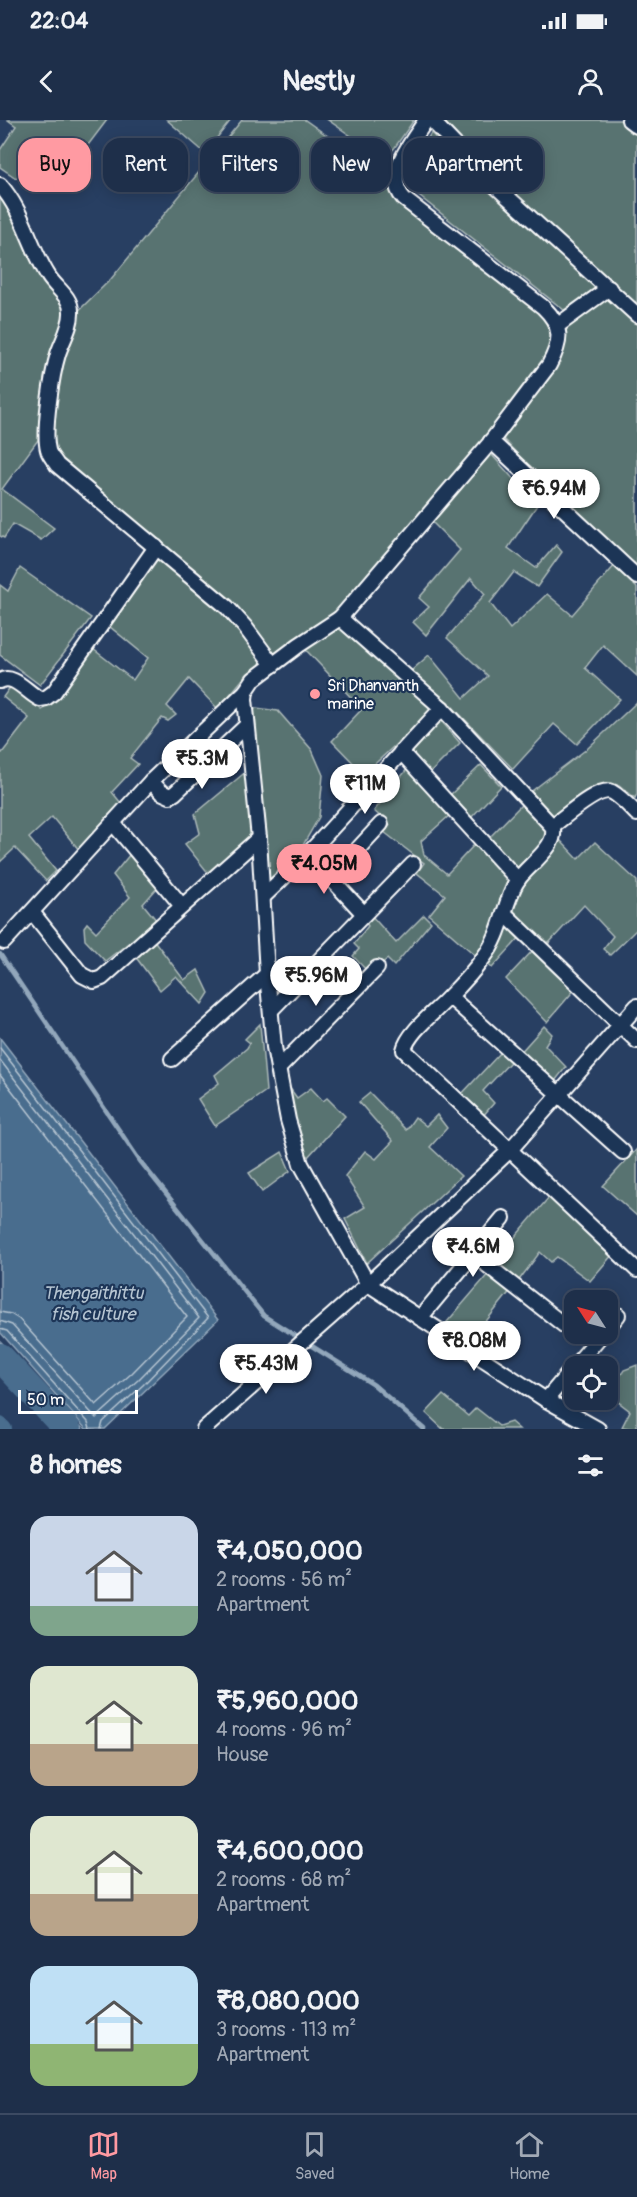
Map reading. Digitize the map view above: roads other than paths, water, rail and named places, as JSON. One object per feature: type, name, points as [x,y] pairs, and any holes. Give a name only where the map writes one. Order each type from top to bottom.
[{"type":"street","points":[[629,120],[637,126]]},
{"type":"street","points":[[4,942],[151,781],[246,690],[254,679],[340,618],[491,441],[549,365],[557,350],[559,339],[552,315],[404,200],[397,191],[395,183],[397,170],[431,122],[505,195],[637,315]]},
{"type":"street","points":[[0,185],[18,210],[50,278],[67,299],[71,308],[71,318],[58,354],[55,370],[46,437],[48,452],[57,465],[227,607],[273,665]]},
{"type":"street","points":[[557,327],[609,288]]},
{"type":"street","points":[[491,441],[637,577]]},
{"type":"street","points":[[0,681],[6,678],[12,679],[40,699],[54,692],[156,547]]},
{"type":"street","points":[[340,618],[442,708],[552,826],[554,837],[518,880],[485,956],[450,997],[408,1039],[404,1050],[637,1270]]},
{"type":"street","points":[[246,690],[264,896],[267,974],[278,1069],[288,1120],[302,1164],[368,1284],[546,1400],[598,1429]]},
{"type":"street","points":[[264,896],[308,854],[442,708]]},
{"type":"street","points":[[151,781],[165,795],[170,796],[248,725]]},
{"type":"street","points":[[401,752],[518,880]]},
{"type":"street","points":[[552,826],[588,799],[606,791],[613,793],[637,814]]},
{"type":"street","points":[[113,823],[182,906]]},
{"type":"street","points":[[330,879],[381,824]]},
{"type":"street","points":[[32,912],[82,975],[94,981],[102,978],[259,838]]},
{"type":"street","points":[[308,854],[364,914]]},
{"type":"street","points":[[272,1009],[413,864]]},
{"type":"street","points":[[505,914],[637,1041]]},
{"type":"street","points":[[278,1069],[377,968]]},
{"type":"street","points":[[172,1059],[267,974]]},
{"type":"street","points":[[450,997],[623,1152]]},
{"type":"street","points":[[204,1429],[368,1284],[509,1151],[637,1006]]},
{"type":"street","points":[[420,1318],[503,1218]]},
{"type":"street","points":[[473,1254],[564,1324]]},
{"type":"street","points":[[546,1400],[591,1346],[589,1344]]},
{"type":"water","name":"Thengaithittu fish culture","points":[[0,1038],[218,1320],[105,1429],[86,1429],[0,1332]]},
{"type":"waterway","points":[[0,954],[140,1161],[264,1316],[374,1385],[424,1429]]},
{"type":"waterway","points":[[0,1343],[81,1429]]},
{"type":"waterway","points":[[0,1357],[67,1429]]},
{"type":"waterway","points":[[0,1425],[4,1429]]},
{"type":"place","name":"Sri Dhanvanth marine","points":[[315,694]]}]
